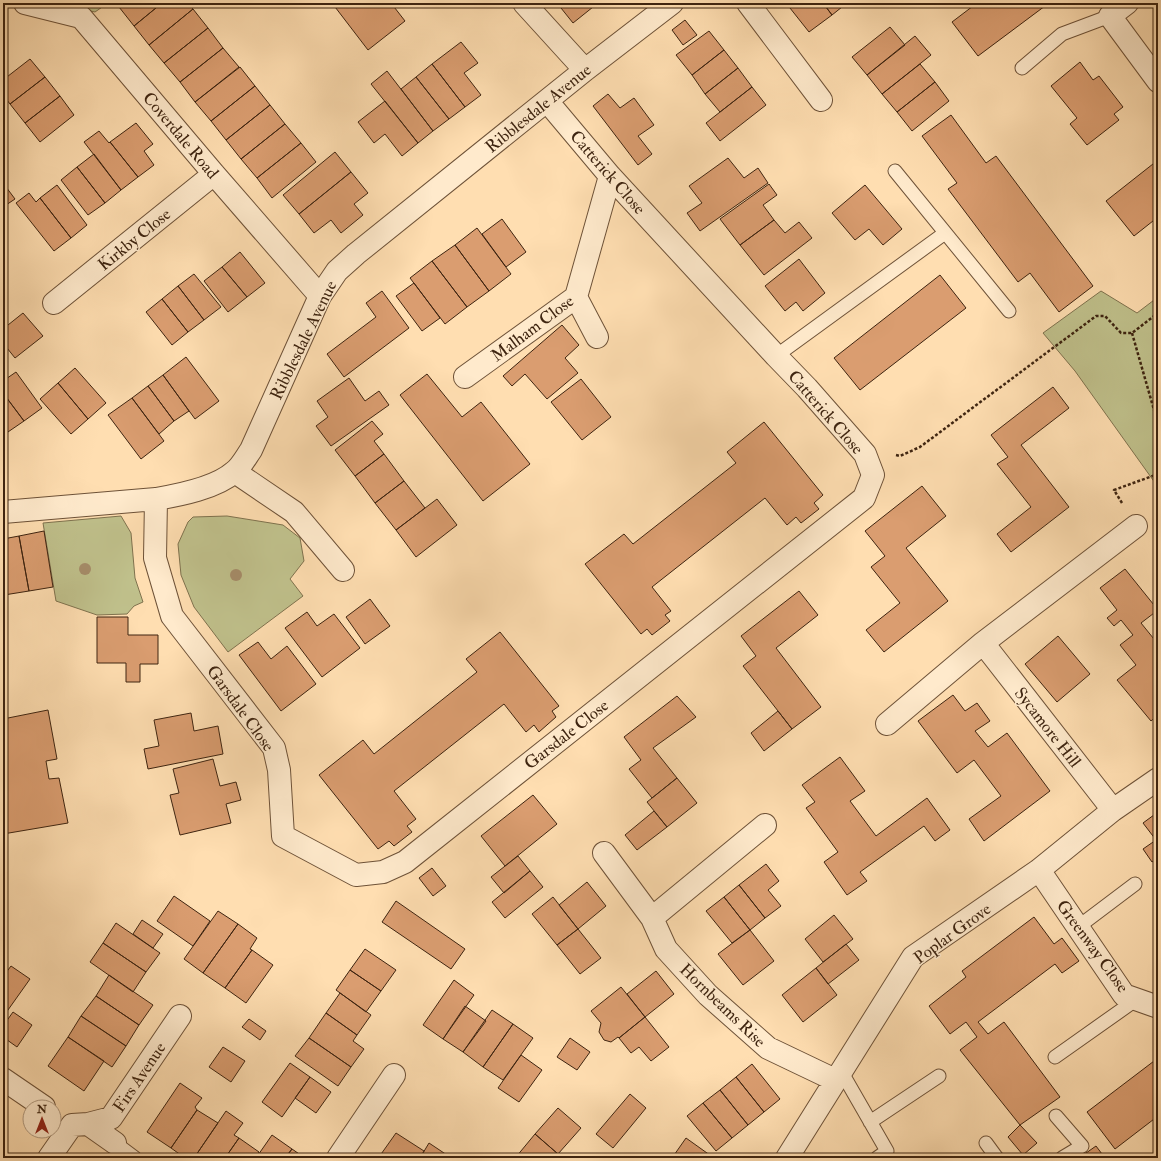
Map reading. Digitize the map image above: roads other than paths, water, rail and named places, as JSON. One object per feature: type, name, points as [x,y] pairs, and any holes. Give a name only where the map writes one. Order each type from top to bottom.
[{"type":"street","name":"Coverdale Road","points":[[25,3],[81,17],[320,296]]},
{"type":"street","points":[[524,3],[585,70]]},
{"type":"street","name":"Ribblesdale Avenue","points":[[3,512],[156,499],[179,495],[216,484],[235,472],[251,450],[320,296],[337,271],[546,101],[672,3]]},
{"type":"street","points":[[748,3],[821,100]]},
{"type":"street","points":[[1118,10],[1158,81]]},
{"type":"street","name":"Catterick Close","points":[[546,101],[610,176],[807,388],[865,454],[872,475],[864,498],[618,693]]},
{"type":"street","name":"Kirkby Close","points":[[54,303],[214,174]]},
{"type":"street","name":"Malham Close","points":[[465,377],[576,297],[610,176]]},
{"type":"street","points":[[576,297],[597,337]]},
{"type":"street","points":[[235,472],[294,512],[343,570]]},
{"type":"street","name":"Garsdale Close","points":[[156,499],[155,558],[172,616],[274,748],[279,770],[284,836],[356,875],[383,872],[405,862],[618,693]]},
{"type":"street","points":[[887,724],[983,643],[1136,526]]},
{"type":"street","name":"Sycamore Hill","points":[[983,643],[1113,810]]},
{"type":"street","name":"Poplar Grove","points":[[787,1158],[913,957],[1039,870],[1113,810],[1158,779]]},
{"type":"street","points":[[652,918],[765,825]]},
{"type":"street","name":"Hornbeams Rise","points":[[604,853],[652,918],[666,949],[708,995],[768,1048],[838,1075]]},
{"type":"street","name":"Greenway Close","points":[[1039,870],[1124,995],[1158,1007]]},
{"type":"street","name":"Firs Avenue","points":[[80,1125],[111,1118],[180,1016]]},
{"type":"street","points":[[338,1158],[394,1075]]},
{"type":"street","points":[[3,1079],[32,1099]]},
{"type":"street","points":[[62,1117],[115,1144]]},
{"type":"street","points":[[49,1158],[80,1125]]},
{"type":"lane","points":[[1022,68],[1062,34],[1118,10]]},
{"type":"lane","points":[[895,171],[1009,311]]},
{"type":"lane","points":[[776,356],[945,233]]},
{"type":"lane","points":[[1078,927],[1135,884]]},
{"type":"lane","points":[[1055,1057],[1137,1000]]},
{"type":"lane","points":[[838,1075],[870,1122],[887,1151],[877,1158]]},
{"type":"lane","points":[[870,1122],[939,1076]]},
{"type":"lane","points":[[1056,1116],[1082,1146],[1062,1158]]},
{"type":"lane","points":[[115,1144],[135,1158]]},
{"type":"lane","points":[[986,1144],[997,1158]]}]
